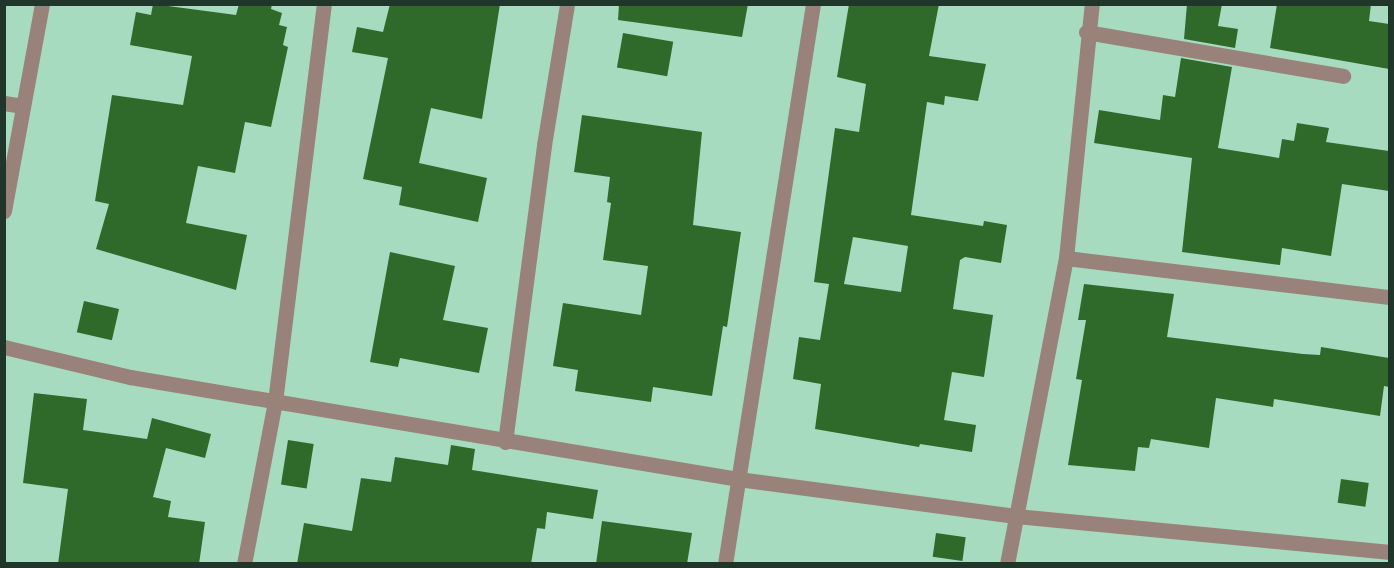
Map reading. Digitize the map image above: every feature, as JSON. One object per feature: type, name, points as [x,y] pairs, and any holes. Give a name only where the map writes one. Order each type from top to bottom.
[{"type":"street","points":[[4,211],[42,4]]},
{"type":"street","points":[[244,564],[275,402],[324,4]]},
{"type":"street","points":[[505,442],[544,145],[567,4]]},
{"type":"street","points":[[725,564],[813,4]]},
{"type":"street","points":[[1007,564],[1066,258],[1086,32],[1092,4]]},
{"type":"street","points":[[1086,32],[1343,76]]},
{"type":"street","points":[[4,103],[23,106]]},
{"type":"street","points":[[1066,258],[1389,297]]},
{"type":"street","points":[[4,347],[130,377],[505,442],[738,479],[1016,516],[1389,552]]},
{"type":"building","points":[[153,4],[236,15],[239,4],[272,4],[271,9],[282,13],[279,25],[287,27],[283,45],[288,47],[271,127],[245,122],[235,173],[198,166],[186,223],[247,235],[236,290],[96,249],[109,204],[95,201],[112,95],[183,105],[192,56],[130,45],[136,12],[151,15]]},
{"type":"building","points":[[390,4],[500,4],[482,119],[431,108],[419,163],[487,178],[478,222],[399,205],[402,187],[363,179],[388,58],[352,52],[357,27],[383,32]]},
{"type":"building","points":[[619,4],[748,4],[742,37],[618,20]]},
{"type":"building","points":[[849,4],[939,4],[929,56],[986,64],[978,101],[945,96],[944,105],[927,102],[911,215],[983,226],[984,221],[1007,225],[1001,263],[965,257],[960,260],[953,309],[993,315],[984,377],[952,372],[944,420],[976,425],[972,452],[920,444],[919,447],[815,429],[821,384],[793,379],[799,337],[820,340],[829,284],[814,282],[835,128],[859,132],[866,84],[837,77]],"holes":[[[853,237],[908,246],[901,292],[844,284]]]},
{"type":"building","points":[[1187,4],[1222,4],[1218,26],[1238,29],[1235,48],[1184,39]]},
{"type":"building","points":[[1277,4],[1371,4],[1369,21],[1389,24],[1389,69],[1270,48]]},
{"type":"building","points":[[623,33],[673,42],[667,76],[617,67]]},
{"type":"building","points":[[1181,58],[1232,67],[1218,148],[1279,158],[1282,139],[1294,141],[1297,123],[1329,128],[1326,142],[1389,151],[1389,191],[1342,184],[1331,256],[1282,248],[1280,265],[1182,252],[1192,158],[1094,143],[1099,110],[1160,120],[1163,95],[1175,97]]},
{"type":"building","points":[[582,115],[702,132],[693,225],[741,232],[727,327],[723,326],[712,396],[653,387],[651,402],[575,391],[578,370],[553,366],[563,303],[641,315],[648,266],[603,260],[611,203],[607,202],[610,177],[574,172]]},
{"type":"building","points":[[390,252],[455,266],[443,320],[488,328],[479,373],[400,358],[398,367],[370,362]]},
{"type":"building","points":[[1084,284],[1174,294],[1167,337],[1303,354],[1320,355],[1321,347],[1389,358],[1389,387],[1384,386],[1380,416],[1274,399],[1273,407],[1216,398],[1209,448],[1151,439],[1149,448],[1138,447],[1135,471],[1068,465],[1082,380],[1076,379],[1086,320],[1078,320]]},
{"type":"building","points":[[84,301],[119,309],[112,340],[77,332]]},
{"type":"building","points":[[34,393],[87,399],[83,430],[147,439],[152,418],[211,434],[205,458],[166,448],[153,497],[171,501],[168,517],[205,522],[199,564],[58,564],[68,489],[23,483]]},
{"type":"building","points":[[288,440],[314,444],[307,489],[281,484]]},
{"type":"building","points":[[451,445],[475,449],[472,470],[598,490],[593,519],[547,512],[545,529],[537,528],[531,564],[297,564],[304,523],[352,531],[361,478],[391,482],[395,457],[448,465]]},
{"type":"building","points":[[1341,479],[1369,483],[1365,507],[1338,503]]},
{"type":"building","points":[[602,521],[692,533],[687,564],[596,564]]},
{"type":"building","points":[[936,533],[966,537],[962,561],[933,557]]}]
